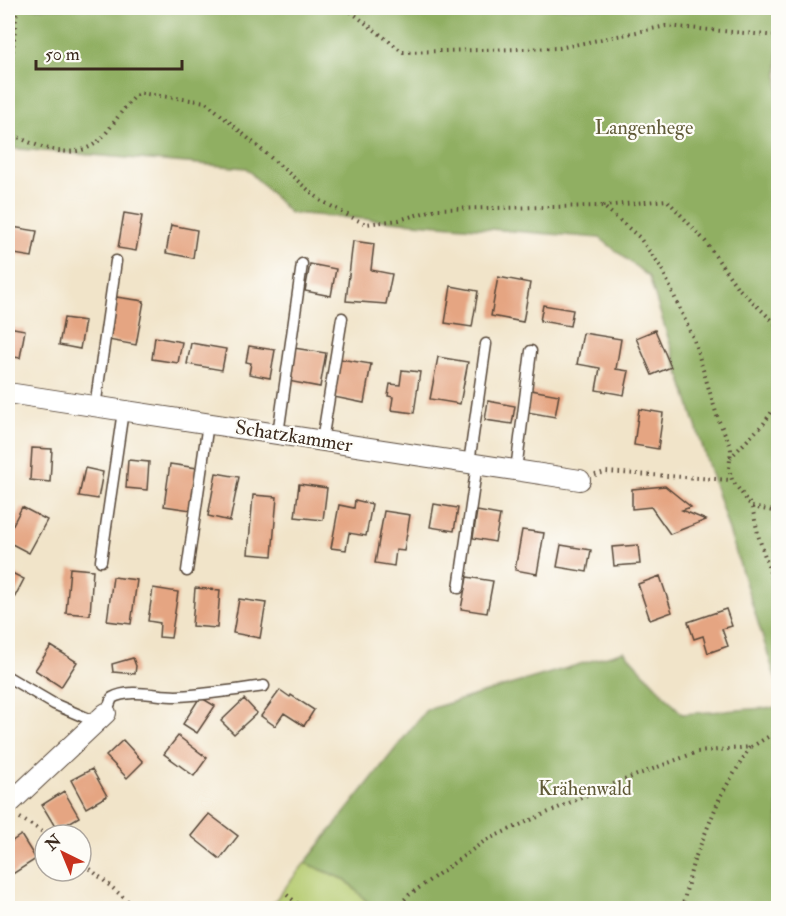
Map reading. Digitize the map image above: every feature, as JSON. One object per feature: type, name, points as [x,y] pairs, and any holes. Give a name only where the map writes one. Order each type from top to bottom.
[{"type":"street","name":"Schatzkammer","points":[[8,393],[580,480]]},
{"type":"street","points":[[13,810],[101,718]]},
{"type":"lane","points":[[95,406],[116,261]]},
{"type":"lane","points":[[278,434],[302,264]]},
{"type":"lane","points":[[322,441],[342,318]]},
{"type":"lane","points":[[459,588],[486,344]]},
{"type":"lane","points":[[516,470],[531,351]]},
{"type":"lane","points":[[101,561],[123,411]]},
{"type":"lane","points":[[187,571],[208,423]]},
{"type":"lane","points":[[8,677],[54,704],[101,718],[112,698],[118,694],[132,692],[178,696],[264,686]]},
{"type":"path","points":[[8,99],[17,8]]},
{"type":"path","points":[[346,8],[403,52],[559,48],[666,26],[778,36]]},
{"type":"path","points":[[8,132],[39,148],[64,152],[77,150],[98,141],[126,104],[139,93],[206,102],[320,200],[366,224],[399,220],[437,209],[603,206],[667,200],[705,241],[737,287],[778,326]]},
{"type":"path","points":[[603,206],[639,237],[661,267],[694,340],[718,419],[729,442],[732,480],[752,507],[759,538],[778,597]]},
{"type":"path","points":[[729,459],[764,423],[778,403]]},
{"type":"path","points":[[580,480],[605,472],[732,480]]},
{"type":"path","points":[[752,507],[778,512]]},
{"type":"path","points":[[396,909],[409,895],[486,840],[603,788],[697,752],[750,747],[778,731]]},
{"type":"path","points":[[682,909],[693,863],[717,805],[750,747]]},
{"type":"path","points":[[13,810],[33,824]]},
{"type":"path","points":[[93,872],[135,909]]},
{"type":"path","points":[[287,895],[303,909]]},
{"type":"green space","name":"Langenhege","points":[[8,8],[778,8],[778,686],[649,277],[600,238],[290,213],[246,168],[8,148]]},
{"type":"green space","name":"Krähenwald","points":[[624,651],[682,714],[778,707],[778,908],[373,908],[346,880],[305,863],[426,710]]},
{"type":"green space","points":[[305,863],[346,880],[373,908],[269,908]]},
{"type":"building","points":[[124,213],[142,216],[136,251],[118,248]]},
{"type":"building","points":[[171,225],[197,230],[193,258],[166,253]]},
{"type":"building","points":[[12,227],[37,231],[32,257],[8,253]]},
{"type":"building","points":[[353,241],[374,244],[371,270],[392,274],[386,304],[346,301]]},
{"type":"building","points":[[310,264],[336,269],[331,296],[305,291]]},
{"type":"building","points":[[498,277],[530,283],[523,322],[491,316]]},
{"type":"building","points":[[451,286],[478,291],[472,327],[445,323]]},
{"type":"building","points":[[116,297],[144,301],[136,345],[108,340]]},
{"type":"building","points":[[543,305],[573,310],[570,326],[540,321]]},
{"type":"building","points":[[64,318],[85,321],[80,349],[59,345]]},
{"type":"building","points":[[8,327],[25,330],[20,358],[8,356]]},
{"type":"building","points":[[655,330],[671,367],[652,375],[636,338]]},
{"type":"building","points":[[583,333],[621,339],[616,369],[629,371],[624,395],[596,390],[600,368],[577,364]]},
{"type":"building","points":[[155,337],[182,342],[178,363],[152,359]]},
{"type":"building","points":[[191,343],[226,349],[222,370],[187,364]]},
{"type":"building","points":[[249,346],[275,350],[270,378],[249,374],[251,363],[246,362]]},
{"type":"building","points":[[294,348],[326,353],[320,387],[288,381]]},
{"type":"building","points":[[438,357],[468,362],[460,404],[430,399]]},
{"type":"building","points":[[340,359],[371,364],[364,403],[334,397]]},
{"type":"building","points":[[402,370],[420,372],[414,413],[391,410],[393,397],[388,396],[390,384],[400,385]]},
{"type":"building","points":[[531,390],[559,395],[555,417],[527,412]]},
{"type":"building","points":[[488,401],[515,406],[512,424],[485,420]]},
{"type":"building","points":[[639,409],[663,413],[658,449],[634,445]]},
{"type":"building","points":[[32,448],[52,449],[50,482],[30,480]]},
{"type":"building","points":[[128,460],[149,462],[147,490],[126,488]]},
{"type":"building","points":[[170,464],[197,468],[191,510],[164,506]]},
{"type":"building","points":[[85,468],[103,472],[98,499],[79,496]]},
{"type":"building","points":[[216,473],[239,477],[230,521],[208,516]]},
{"type":"building","points":[[299,484],[327,488],[323,520],[295,517]]},
{"type":"building","points":[[665,486],[691,507],[682,510],[706,520],[670,534],[651,507],[632,509],[632,489]]},
{"type":"building","points":[[253,495],[277,497],[272,556],[248,554]]},
{"type":"building","points":[[355,500],[372,504],[366,536],[349,533],[346,550],[331,548],[339,505],[354,508]]},
{"type":"building","points":[[434,504],[458,508],[454,531],[430,527]]},
{"type":"building","points":[[22,507],[47,520],[29,553],[8,542],[8,534]]},
{"type":"building","points":[[384,511],[410,515],[404,551],[396,550],[394,566],[375,563]]},
{"type":"building","points":[[477,511],[500,515],[495,542],[473,538]]},
{"type":"building","points":[[522,530],[544,533],[537,574],[515,570]]},
{"type":"building","points":[[561,545],[591,550],[587,572],[557,567]]},
{"type":"building","points":[[638,545],[640,564],[614,566],[612,547]]},
{"type":"building","points":[[70,568],[93,570],[90,615],[66,613]]},
{"type":"building","points":[[8,571],[24,579],[10,606],[8,605]]},
{"type":"building","points":[[660,576],[672,612],[650,620],[638,584]]},
{"type":"building","points":[[113,577],[137,580],[131,624],[107,621]]},
{"type":"building","points":[[467,577],[493,581],[487,613],[461,609]]},
{"type":"building","points":[[153,588],[178,592],[171,638],[159,637],[160,623],[148,621]]},
{"type":"building","points":[[195,588],[220,590],[217,628],[192,626]]},
{"type":"building","points":[[239,599],[266,603],[260,638],[233,633]]},
{"type":"building","points":[[726,609],[732,626],[722,629],[728,646],[708,653],[703,636],[694,639],[688,622]]},
{"type":"building","points":[[51,646],[77,662],[61,687],[35,670]]},
{"type":"building","points":[[133,658],[136,666],[135,674],[113,672],[112,664]]},
{"type":"building","points":[[280,690],[314,710],[304,726],[284,713],[275,726],[261,716]]},
{"type":"building","points":[[200,697],[215,706],[197,733],[183,724]]},
{"type":"building","points":[[244,699],[257,713],[234,734],[221,721]]},
{"type":"building","points":[[178,736],[207,758],[194,776],[164,754]]},
{"type":"building","points":[[123,740],[143,762],[127,778],[106,756]]},
{"type":"building","points":[[92,769],[107,796],[86,808],[71,780]]},
{"type":"building","points":[[64,791],[79,817],[69,823],[53,823],[42,805]]},
{"type":"building","points":[[209,814],[238,836],[220,859],[191,836]]},
{"type":"building","points":[[21,835],[33,854],[33,861],[8,877],[8,844]]}]
